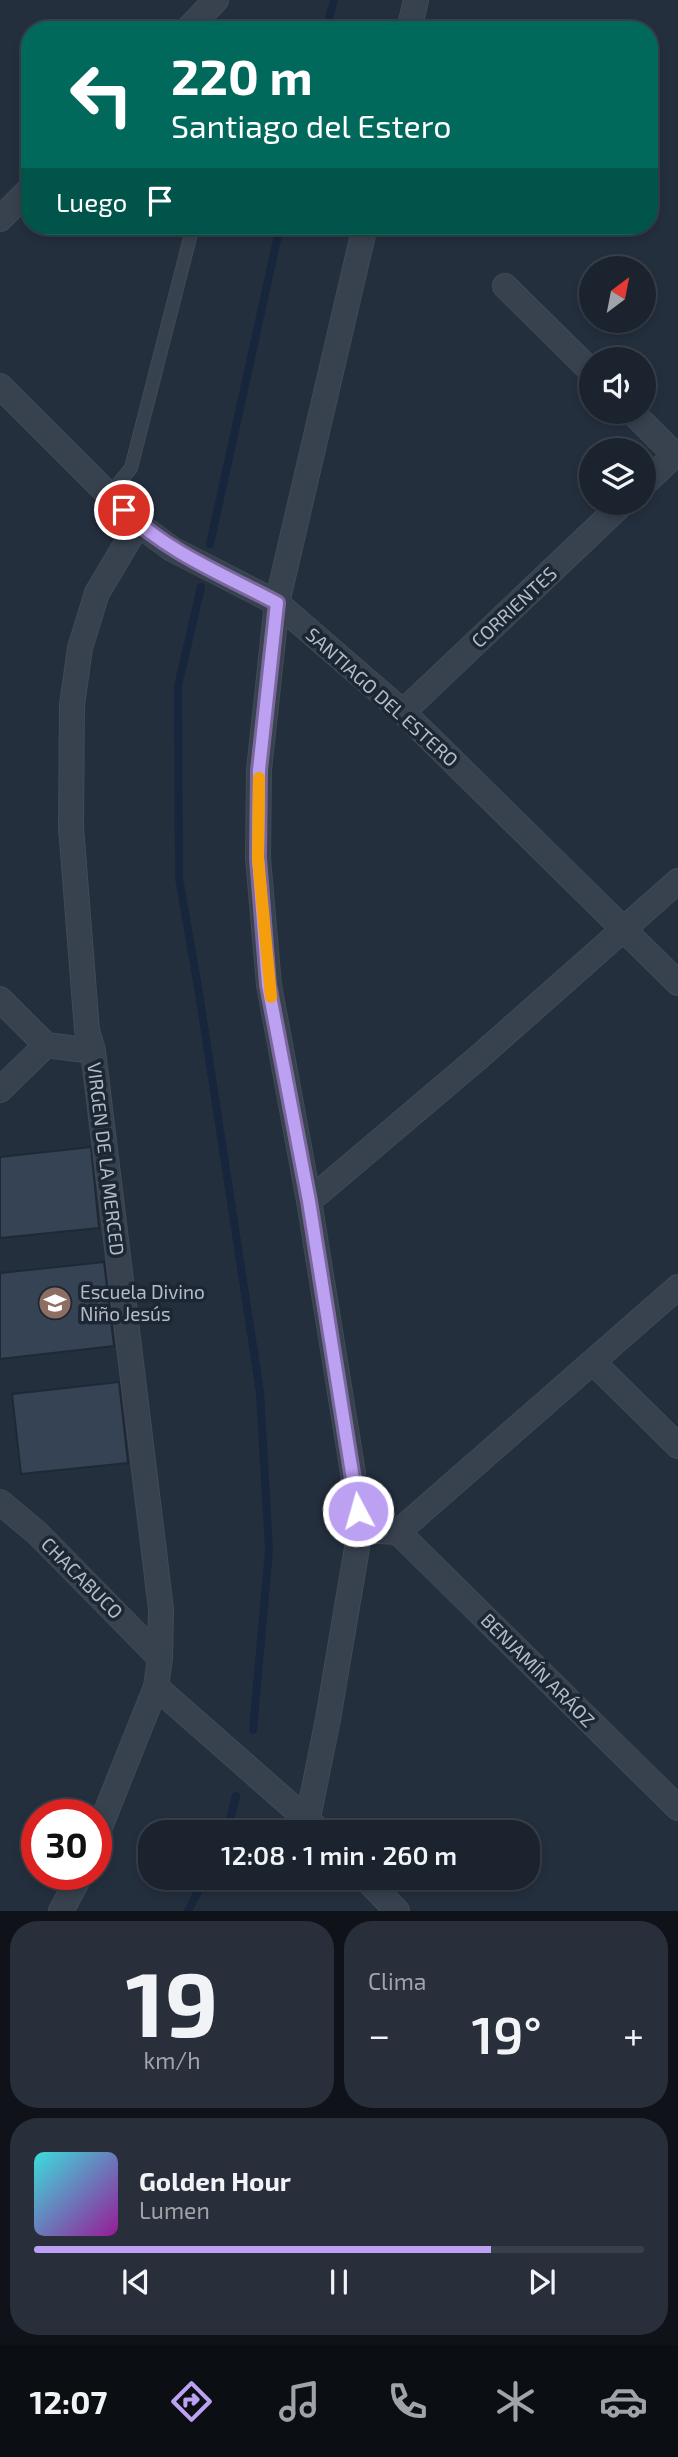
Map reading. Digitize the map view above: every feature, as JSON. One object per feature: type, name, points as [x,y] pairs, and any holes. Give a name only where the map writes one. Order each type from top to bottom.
[{"type":"street","points":[[196,21],[216,0]]},
{"type":"street","points":[[411,21],[416,0]]},
{"type":"street","points":[[0,219],[21,198]]},
{"type":"street","points":[[316,1820],[328,1719],[360,1530],[354,1473],[309,1201],[268,985],[258,858],[259,770],[277,603],[363,235]]},
{"type":"street","points":[[505,286],[579,359]]},
{"type":"street","name":"SANTIAGO DEL ESTERO","points":[[0,386],[138,524],[172,549],[277,603],[403,712],[678,983]]},
{"type":"street","points":[[645,424],[676,453],[656,472]]},
{"type":"street","name":"CORRIENTES","points":[[403,712],[610,515]]},
{"type":"street","name":"VIRGEN DE LA MERCED","points":[[111,1799],[156,1687],[160,1658],[161,1609],[93,1051],[87,1030],[71,827],[72,705],[80,648],[97,593],[138,524]]},
{"type":"street","points":[[309,1201],[678,881]]},
{"type":"street","points":[[0,999],[46,1045],[93,1051]]},
{"type":"street","points":[[0,1090],[46,1045]]},
{"type":"street","points":[[360,1530],[398,1532],[678,1287]]},
{"type":"street","points":[[593,1362],[678,1446]]},
{"type":"street","name":"CHACABUCO","points":[[0,1502],[37,1533],[160,1658]]},
{"type":"street","name":"BENJAMÍN ARÁOZ","points":[[398,1532],[678,1808]]},
{"type":"street","points":[[156,1687],[309,1820]]},
{"type":"street","points":[[61,1911],[72,1890]]},
{"type":"street","points":[[377,1890],[397,1911]]},
{"type":"lane","points":[[109,495],[131,468],[192,235]]},
{"type":"building","points":[[91,1147],[99,1228],[0,1238],[0,1157]]},
{"type":"building","points":[[104,1262],[114,1346],[0,1359],[0,1273]]},
{"type":"building","points":[[119,1382],[128,1463],[21,1474],[12,1394]]},
{"type":"waterway","points":[[328,21],[334,0]]},
{"type":"waterway","points":[[210,544],[278,235]]},
{"type":"waterway","points":[[201,587],[178,686],[179,878],[260,1392],[269,1550],[253,1730]]},
{"type":"waterway","points":[[230,1820],[236,1796]]},
{"type":"waterway","points":[[188,1911],[199,1890]]},
{"type":"slow traffic","points":[[259,778],[258,858],[271,997]]},
{"type":"place","name":"Escuela Divino Niño Jesús","points":[[55,1303]]},
{"type":"route","points":[[124,510],[172,549],[277,603],[259,770],[258,858],[268,985],[309,1201],[358,1511]]}]
